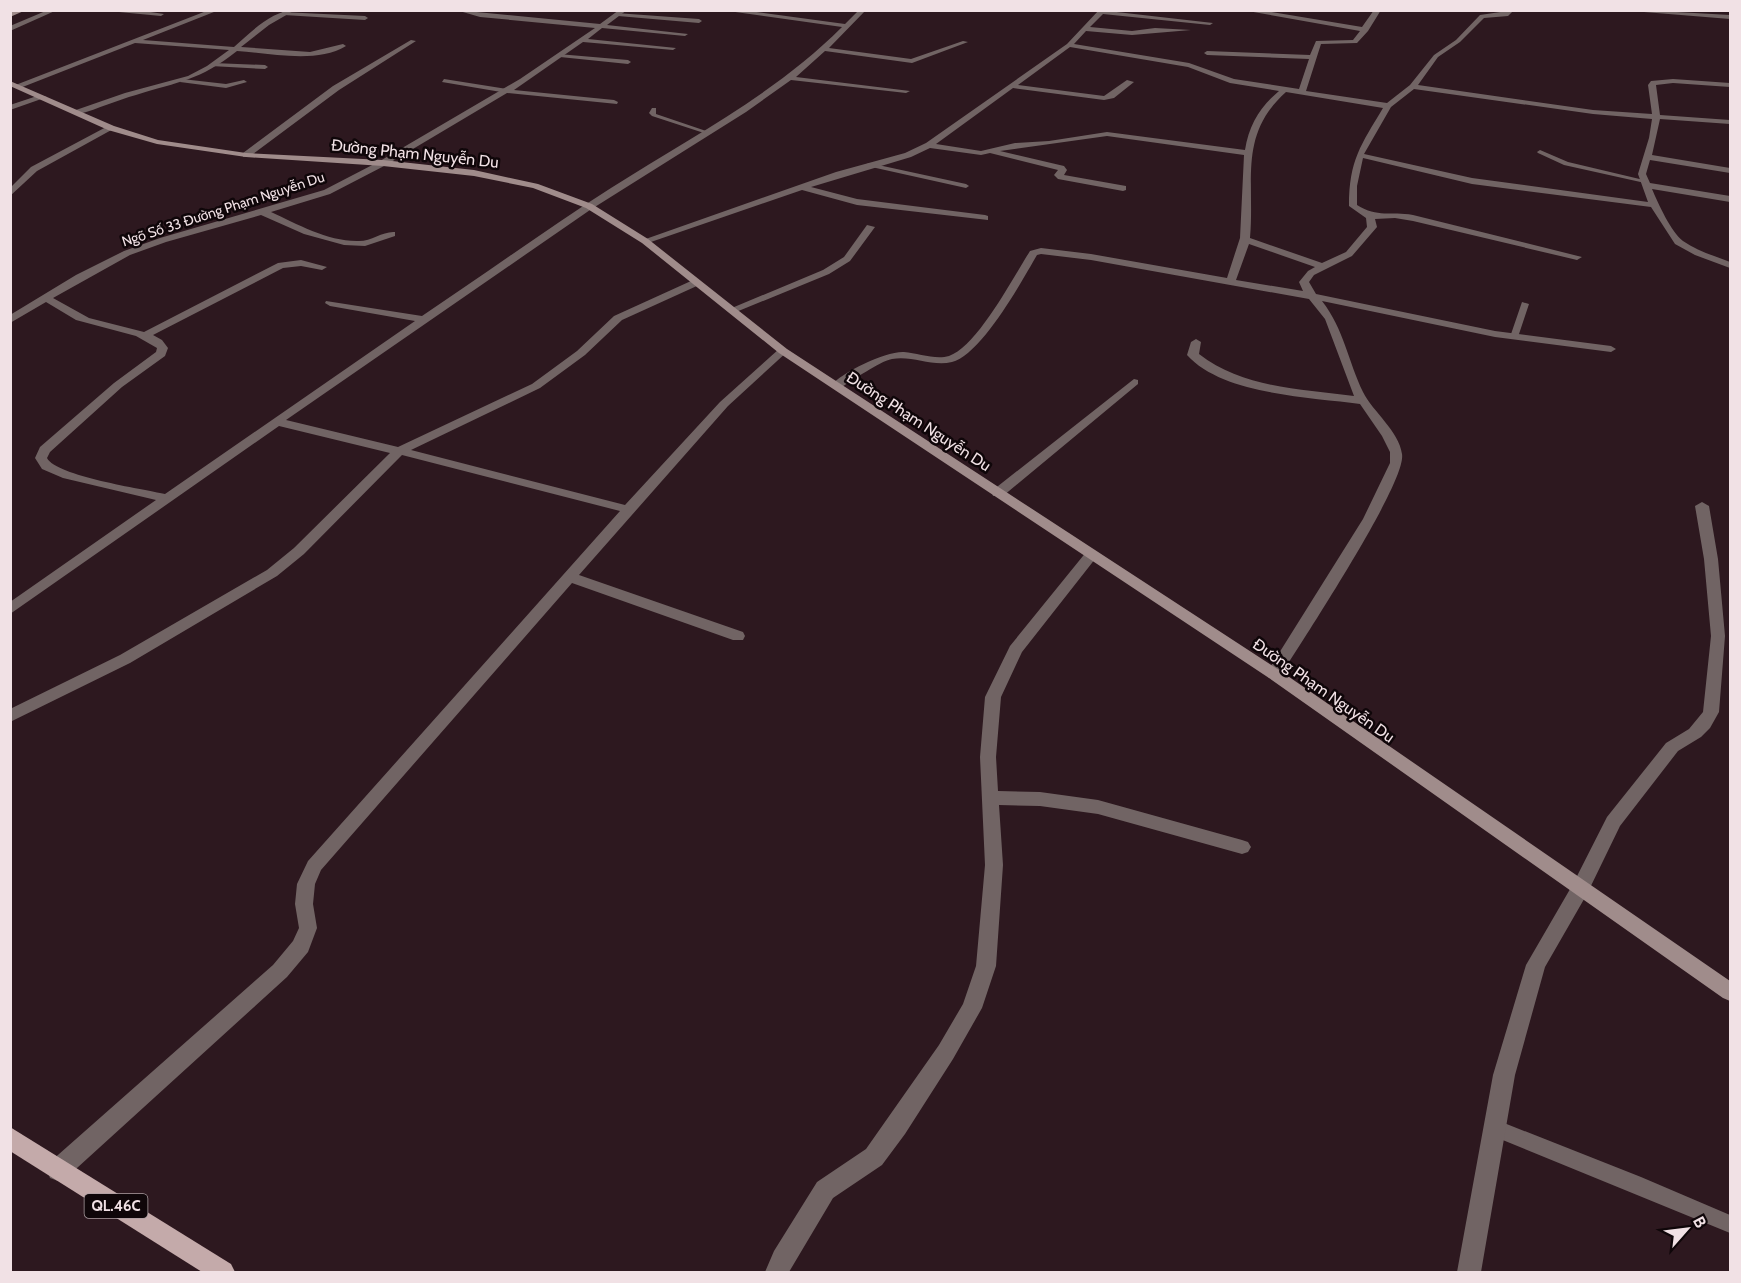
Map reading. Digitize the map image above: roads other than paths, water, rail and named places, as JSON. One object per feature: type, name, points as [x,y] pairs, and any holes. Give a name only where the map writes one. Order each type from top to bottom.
[{"type":"main road","points":[[10,15],[23,10]]},
{"type":"main road","name":"Đường Phạm Nguyễn Du","points":[[14,84],[111,128],[158,142],[246,155],[383,163],[474,173],[535,186],[589,206],[645,241],[783,351],[1274,674],[1731,992]]},
{"type":"main road","name":"QL.46C","points":[[10,1138],[223,1272]]},
{"type":"street","points":[[10,30],[54,10]]},
{"type":"street","points":[[101,10],[161,14]]},
{"type":"street","points":[[14,84],[134,42],[216,10]]},
{"type":"street","points":[[459,10],[492,16],[685,34]]},
{"type":"street","points":[[724,10],[846,26]]},
{"type":"street","points":[[10,609],[166,498],[589,206],[709,133],[790,78],[863,10]]},
{"type":"street","points":[[1245,10],[1365,30]]},
{"type":"street","points":[[1302,92],[1319,41],[1352,43],[1358,40],[1378,10]]},
{"type":"street","points":[[1511,10],[1509,14],[1482,16],[1458,41],[1436,56],[1413,87],[1388,106],[1359,156],[1351,201],[1356,209],[1370,218],[1385,215],[1413,218],[1577,257]]},
{"type":"street","points":[[1644,10],[1731,17]]},
{"type":"street","points":[[645,241],[802,187],[908,154],[929,145],[1070,45],[1102,11],[1210,23]]},
{"type":"street","points":[[79,112],[122,96],[182,81],[213,65],[288,12]]},
{"type":"street","name":"Ngõ Số 33 Đường Phạm Nguyễn Du","points":[[10,320],[48,299],[80,277],[127,253],[163,240],[313,197],[383,163],[506,91],[621,12]]},
{"type":"street","points":[[1087,29],[1132,33],[1165,29],[1190,30]]},
{"type":"street","points":[[580,40],[673,48]]},
{"type":"street","points":[[246,155],[336,88],[413,41]]},
{"type":"street","points":[[134,42],[316,54],[343,46]]},
{"type":"street","points":[[823,49],[912,61],[965,42]]},
{"type":"street","points":[[1070,45],[1167,60],[1197,67],[1233,81],[1388,106]]},
{"type":"street","points":[[1207,53],[1312,57]]},
{"type":"street","points":[[790,78],[906,91]]},
{"type":"street","points":[[1731,85],[1673,81],[1654,83],[1652,85],[1656,117],[1653,138],[1642,174],[1654,205],[1678,242],[1698,253],[1731,265]]},
{"type":"street","points":[[1013,86],[1104,98],[1111,96],[1130,82]]},
{"type":"street","points":[[1413,87],[1545,106],[1731,122]]},
{"type":"street","points":[[1230,282],[1245,240],[1246,153],[1263,107],[1284,90]]},
{"type":"street","points":[[506,91],[614,102]]},
{"type":"street","points":[[10,108],[42,97]]},
{"type":"street","points":[[10,193],[34,169],[111,128]]},
{"type":"street","points":[[990,152],[1015,145],[1049,143],[1107,134],[1246,153]]},
{"type":"street","points":[[929,145],[972,152],[990,152],[1061,168],[1063,170],[1058,175],[1061,177],[1123,188]]},
{"type":"street","points":[[1359,156],[1453,177],[1654,205]]},
{"type":"street","points":[[1646,157],[1731,171]]},
{"type":"street","points":[[1645,183],[1731,199]]},
{"type":"street","points":[[802,187],[857,202],[985,218]]},
{"type":"street","points":[[262,212],[298,228],[346,243],[367,243],[392,234]]},
{"type":"street","points":[[1274,674],[1370,519],[1394,469],[1396,452],[1388,436],[1358,393],[1330,318],[1305,287],[1304,282],[1306,277],[1349,254],[1370,231],[1372,227],[1370,218]]},
{"type":"street","points":[[732,310],[826,272],[847,258],[870,227]]},
{"type":"street","points":[[1245,240],[1323,267]]},
{"type":"street","points":[[836,386],[895,354],[936,360],[960,356],[968,350],[1006,299],[1033,253],[1048,251],[1312,296],[1514,337],[1611,349]]},
{"type":"street","points":[[144,336],[281,266],[301,263],[322,267]]},
{"type":"street","points":[[10,716],[125,659],[272,573],[299,551],[399,451],[536,386],[581,353],[618,318],[695,283]]},
{"type":"street","points":[[48,299],[63,310],[86,321],[144,336],[162,345],[161,354],[118,385],[44,450],[41,458],[44,465],[53,470],[166,498]]},
{"type":"street","points":[[330,303],[424,320]]},
{"type":"street","points":[[1196,342],[1193,355],[1203,366],[1219,374],[1260,385],[1364,400]]},
{"type":"street","points":[[58,1170],[280,971],[301,946],[308,928],[304,904],[306,884],[314,866],[724,404],[783,351]]},
{"type":"street","points":[[998,493],[1134,382]]},
{"type":"street","points":[[278,422],[630,510]]},
{"type":"street","points":[[1469,1272],[1504,1075],[1536,965],[1580,889],[1613,822],[1672,747],[1695,733],[1712,712],[1718,636],[1711,559],[1702,506]]},
{"type":"street","points":[[777,1272],[782,1258],[825,1190],[874,1157],[946,1052],[972,1008],[986,966],[994,865],[988,757],[993,697],[1015,650],[1092,554]]},
{"type":"street","points":[[570,577],[738,636]]},
{"type":"street","points":[[992,798],[1040,799],[1098,807],[1242,847]]},
{"type":"lane","points":[[288,12],[366,18]]},
{"type":"lane","points":[[621,12],[699,21]]},
{"type":"lane","points":[[560,55],[628,62]]},
{"type":"lane","points":[[213,65],[265,67]]},
{"type":"lane","points":[[182,81],[226,86],[244,82]]},
{"type":"lane","points":[[444,81],[506,91]]},
{"type":"lane","points":[[654,109],[654,115],[709,133]]},
{"type":"lane","points":[[1540,152],[1566,164],[1645,183]]},
{"type":"lane","points":[[869,165],[966,186]]},
{"type":"lane","points":[[1514,337],[1526,304]]},
{"type":"lane","points":[[1494,1128],[1731,1224]]}]
